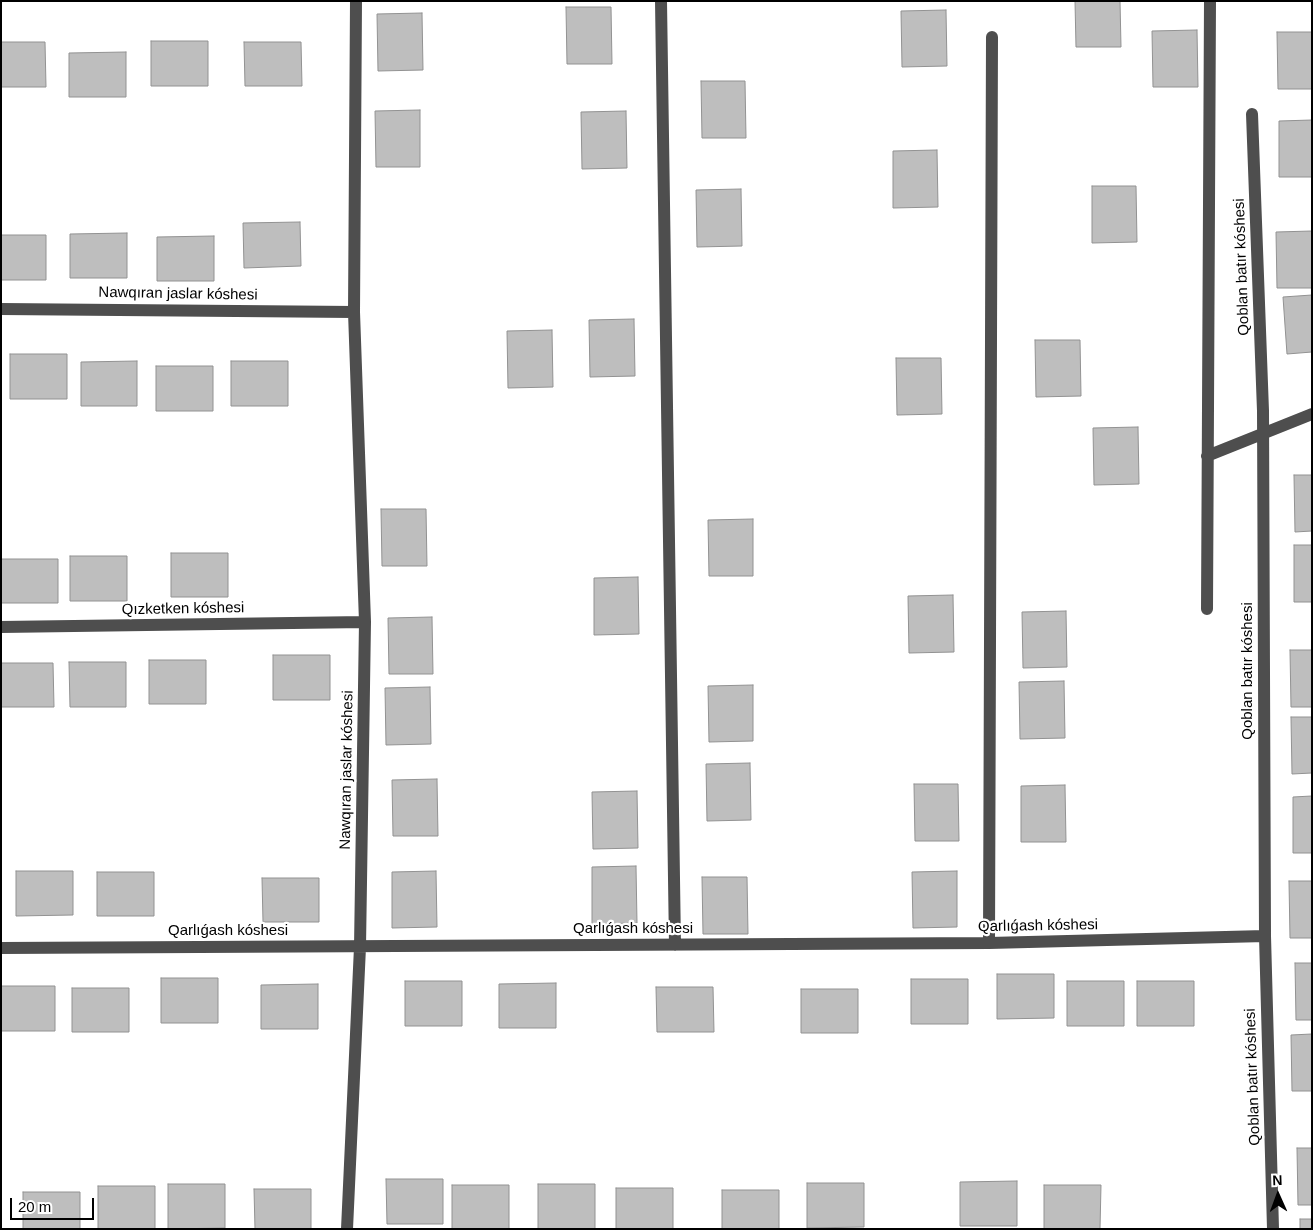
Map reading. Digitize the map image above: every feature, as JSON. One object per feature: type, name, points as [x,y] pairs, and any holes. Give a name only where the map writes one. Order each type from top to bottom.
[{"type":"street","name":"Nawqıran jaslar kóshesi","points":[[347,1229],[360,947],[365,622],[354,312],[356,1]]},
{"type":"street","points":[[661,1],[675,945]]},
{"type":"street","name":"Qoblan batır kóshesi","points":[[1207,609],[1210,1]]},
{"type":"street","points":[[989,943],[992,38]]},
{"type":"street","name":"Qoblan batır kóshesi","points":[[1252,114],[1264,435],[1265,936],[1273,1229]]},
{"type":"street","name":"Nawqıran jaslar kóshesi","points":[[1,309],[354,312]]},
{"type":"street","points":[[1208,456],[1312,414]]},
{"type":"street","name":"Qızketken kóshesi","points":[[1,627],[365,622]]},
{"type":"street","name":"Qarlıǵash kóshesi","points":[[1,948],[989,943],[1265,936]]},
{"type":"building","points":[[1075,1],[1120,1],[1121,47],[1076,47]]},
{"type":"building","points":[[566,7],[611,7],[612,64],[567,64]]},
{"type":"building","points":[[946,10],[947,66],[902,67],[901,11]]},
{"type":"building","points":[[422,13],[423,70],[378,71],[377,14]]},
{"type":"building","points":[[1197,30],[1198,87],[1153,87],[1152,31]]},
{"type":"building","points":[[1277,32],[1312,32],[1312,89],[1278,89]]},
{"type":"building","points":[[151,41],[208,41],[208,86],[151,86]]},
{"type":"building","points":[[1,42],[45,42],[46,87],[1,87]]},
{"type":"building","points":[[244,42],[301,42],[302,86],[245,86]]},
{"type":"building","points":[[126,52],[126,97],[69,97],[69,53]]},
{"type":"building","points":[[701,81],[745,81],[746,138],[702,138]]},
{"type":"building","points":[[420,110],[420,167],[376,167],[375,111]]},
{"type":"building","points":[[626,111],[627,168],[582,169],[581,112]]},
{"type":"building","points":[[1312,120],[1312,177],[1279,177],[1279,121]]},
{"type":"building","points":[[937,150],[938,207],[893,208],[893,151]]},
{"type":"building","points":[[1092,186],[1136,186],[1137,242],[1092,243]]},
{"type":"building","points":[[741,189],[742,246],[697,247],[696,190]]},
{"type":"building","points":[[300,222],[301,266],[244,268],[243,223]]},
{"type":"building","points":[[1312,231],[1312,288],[1277,288],[1276,232]]},
{"type":"building","points":[[127,233],[127,278],[70,278],[70,234]]},
{"type":"building","points":[[1,235],[46,235],[46,280],[1,280]]},
{"type":"building","points":[[214,236],[214,281],[157,281],[157,237]]},
{"type":"building","points":[[1312,295],[1312,352],[1287,354],[1283,297]]},
{"type":"building","points":[[634,319],[635,376],[590,377],[589,320]]},
{"type":"building","points":[[552,330],[553,387],[508,388],[507,331]]},
{"type":"building","points":[[1035,340],[1080,340],[1081,396],[1036,397]]},
{"type":"building","points":[[10,354],[67,354],[67,399],[10,399]]},
{"type":"building","points":[[896,358],[941,358],[942,414],[897,415]]},
{"type":"building","points":[[137,361],[137,406],[81,406],[81,362]]},
{"type":"building","points":[[231,361],[288,361],[288,406],[231,406]]},
{"type":"building","points":[[156,366],[213,366],[213,411],[156,411]]},
{"type":"building","points":[[1138,427],[1139,484],[1094,485],[1093,428]]},
{"type":"building","points":[[1294,475],[1312,475],[1312,531],[1295,532]]},
{"type":"building","points":[[381,509],[426,509],[427,566],[382,566]]},
{"type":"building","points":[[753,519],[753,576],[709,576],[708,520]]},
{"type":"building","points":[[1294,545],[1312,545],[1312,602],[1294,602]]},
{"type":"building","points":[[171,553],[228,553],[228,597],[171,597]]},
{"type":"building","points":[[70,556],[127,556],[127,601],[70,601]]},
{"type":"building","points":[[1,559],[58,559],[58,603],[1,603]]},
{"type":"building","points":[[638,577],[639,634],[594,635],[594,578]]},
{"type":"building","points":[[953,595],[954,652],[909,653],[908,596]]},
{"type":"building","points":[[1066,611],[1067,667],[1023,668],[1022,612]]},
{"type":"building","points":[[432,617],[433,674],[389,674],[388,618]]},
{"type":"building","points":[[1290,650],[1312,650],[1312,707],[1291,707]]},
{"type":"building","points":[[273,655],[330,655],[330,700],[273,700]]},
{"type":"building","points":[[149,660],[206,660],[206,704],[149,704]]},
{"type":"building","points":[[69,662],[126,662],[126,707],[70,707]]},
{"type":"building","points":[[1,663],[53,663],[54,707],[1,707]]},
{"type":"building","points":[[1064,681],[1065,738],[1020,739],[1019,682]]},
{"type":"building","points":[[753,685],[753,741],[709,742],[708,686]]},
{"type":"building","points":[[430,687],[431,744],[386,745],[385,688]]},
{"type":"building","points":[[1291,717],[1312,717],[1312,773],[1292,774]]},
{"type":"building","points":[[750,763],[751,820],[707,821],[706,764]]},
{"type":"building","points":[[437,779],[438,836],[393,836],[392,780]]},
{"type":"building","points":[[914,784],[958,784],[959,841],[915,841]]},
{"type":"building","points":[[1065,785],[1066,842],[1021,842],[1021,786]]},
{"type":"building","points":[[637,791],[638,848],[593,849],[592,792]]},
{"type":"building","points":[[1312,796],[1312,853],[1293,853],[1293,797]]},
{"type":"building","points":[[636,866],[637,923],[592,924],[592,867]]},
{"type":"building","points":[[16,871],[73,871],[73,915],[16,916]]},
{"type":"building","points":[[436,871],[437,927],[392,928],[392,872]]},
{"type":"building","points":[[957,871],[957,927],[913,928],[912,872]]},
{"type":"building","points":[[97,872],[154,872],[154,916],[97,916]]},
{"type":"building","points":[[702,877],[747,877],[748,934],[703,934]]},
{"type":"building","points":[[262,878],[319,878],[319,922],[263,922]]},
{"type":"building","points":[[1289,881],[1312,881],[1312,938],[1290,938]]},
{"type":"building","points":[[1295,963],[1312,963],[1312,1020],[1296,1020]]},
{"type":"building","points":[[997,974],[1054,974],[1054,1018],[997,1019]]},
{"type":"building","points":[[161,978],[218,978],[218,1023],[161,1023]]},
{"type":"building","points":[[911,979],[968,979],[968,1024],[911,1024]]},
{"type":"building","points":[[405,981],[462,981],[462,1026],[405,1026]]},
{"type":"building","points":[[1067,981],[1124,981],[1124,1026],[1067,1026]]},
{"type":"building","points":[[1137,981],[1194,981],[1194,1026],[1137,1026]]},
{"type":"building","points":[[556,983],[556,1028],[499,1028],[499,984]]},
{"type":"building","points":[[318,984],[318,1029],[261,1029],[261,985]]},
{"type":"building","points":[[1,986],[55,986],[55,1031],[1,1031]]},
{"type":"building","points":[[656,987],[713,987],[714,1032],[657,1032]]},
{"type":"building","points":[[72,988],[129,988],[129,1032],[72,1032]]},
{"type":"building","points":[[801,989],[858,989],[858,1033],[801,1033]]},
{"type":"building","points":[[1312,1034],[1312,1091],[1292,1091],[1291,1035]]},
{"type":"building","points":[[1297,1148],[1312,1148],[1312,1205],[1298,1205]]},
{"type":"building","points":[[386,1179],[443,1179],[443,1224],[387,1224]]},
{"type":"building","points":[[1017,1181],[1017,1226],[960,1226],[960,1182]]},
{"type":"building","points":[[807,1183],[864,1183],[864,1227],[807,1228]]},
{"type":"building","points":[[168,1184],[225,1184],[225,1228],[168,1229]]},
{"type":"building","points":[[538,1184],[595,1184],[595,1229],[538,1229]]},
{"type":"building","points":[[452,1185],[509,1185],[509,1229],[452,1229]]},
{"type":"building","points":[[1044,1185],[1101,1185],[1100,1229],[1044,1229]]},
{"type":"building","points":[[98,1186],[155,1186],[155,1229],[98,1229]]},
{"type":"building","points":[[616,1188],[673,1188],[673,1229],[616,1229]]},
{"type":"building","points":[[254,1189],[311,1189],[311,1229],[255,1229]]},
{"type":"building","points":[[722,1190],[779,1190],[779,1229],[722,1229]]},
{"type":"building","points":[[23,1192],[80,1192],[80,1229],[23,1229]]},
{"type":"building","points":[[1300,1219],[1312,1219],[1312,1229],[1300,1229]]}]
